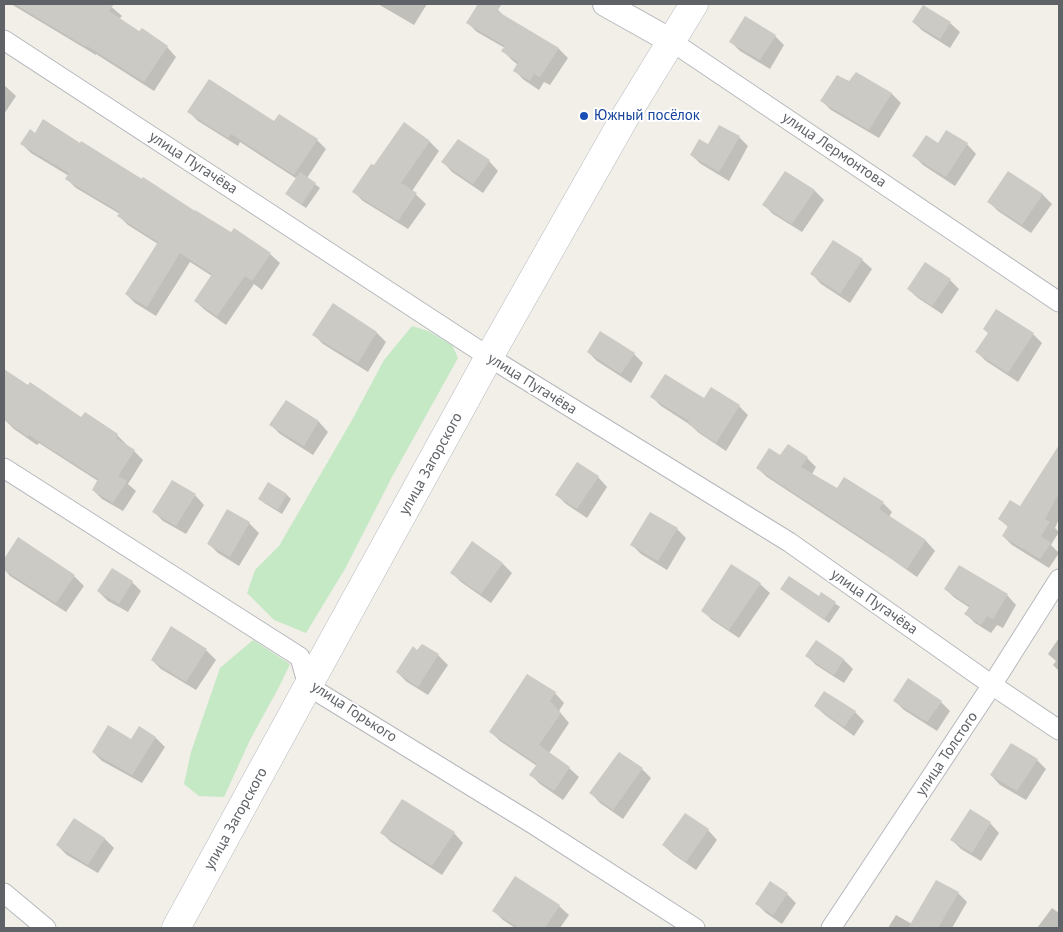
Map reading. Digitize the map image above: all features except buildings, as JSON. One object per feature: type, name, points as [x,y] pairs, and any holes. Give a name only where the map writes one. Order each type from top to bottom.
[{"type":"main road","name":"улица Загорского","points":[[176,928],[489,357],[626,117],[694,4]]},
{"type":"street","name":"улица Лермонтова","points":[[605,4],[671,41],[1059,302]]},
{"type":"street","name":"улица Пугачёва","points":[[4,40],[489,357],[789,542],[1059,730]]},
{"type":"street","name":"улица Горького","points":[[4,468],[300,657],[308,686],[533,824],[694,928]]},
{"type":"street","name":"улица Толстого","points":[[831,928],[992,685],[1059,579]]},
{"type":"street","points":[[4,892],[46,928]]},
{"type":"green space","points":[[412,326],[428,331],[452,345],[458,358],[393,475],[345,569],[306,633],[274,620],[247,593],[255,570],[279,546],[352,420],[384,360]]},
{"type":"green space","points":[[253,640],[290,664],[250,740],[224,797],[199,796],[184,784],[191,752],[220,668]]},
{"type":"place","name":"Южный посёлок","points":[[584,116]]}]
